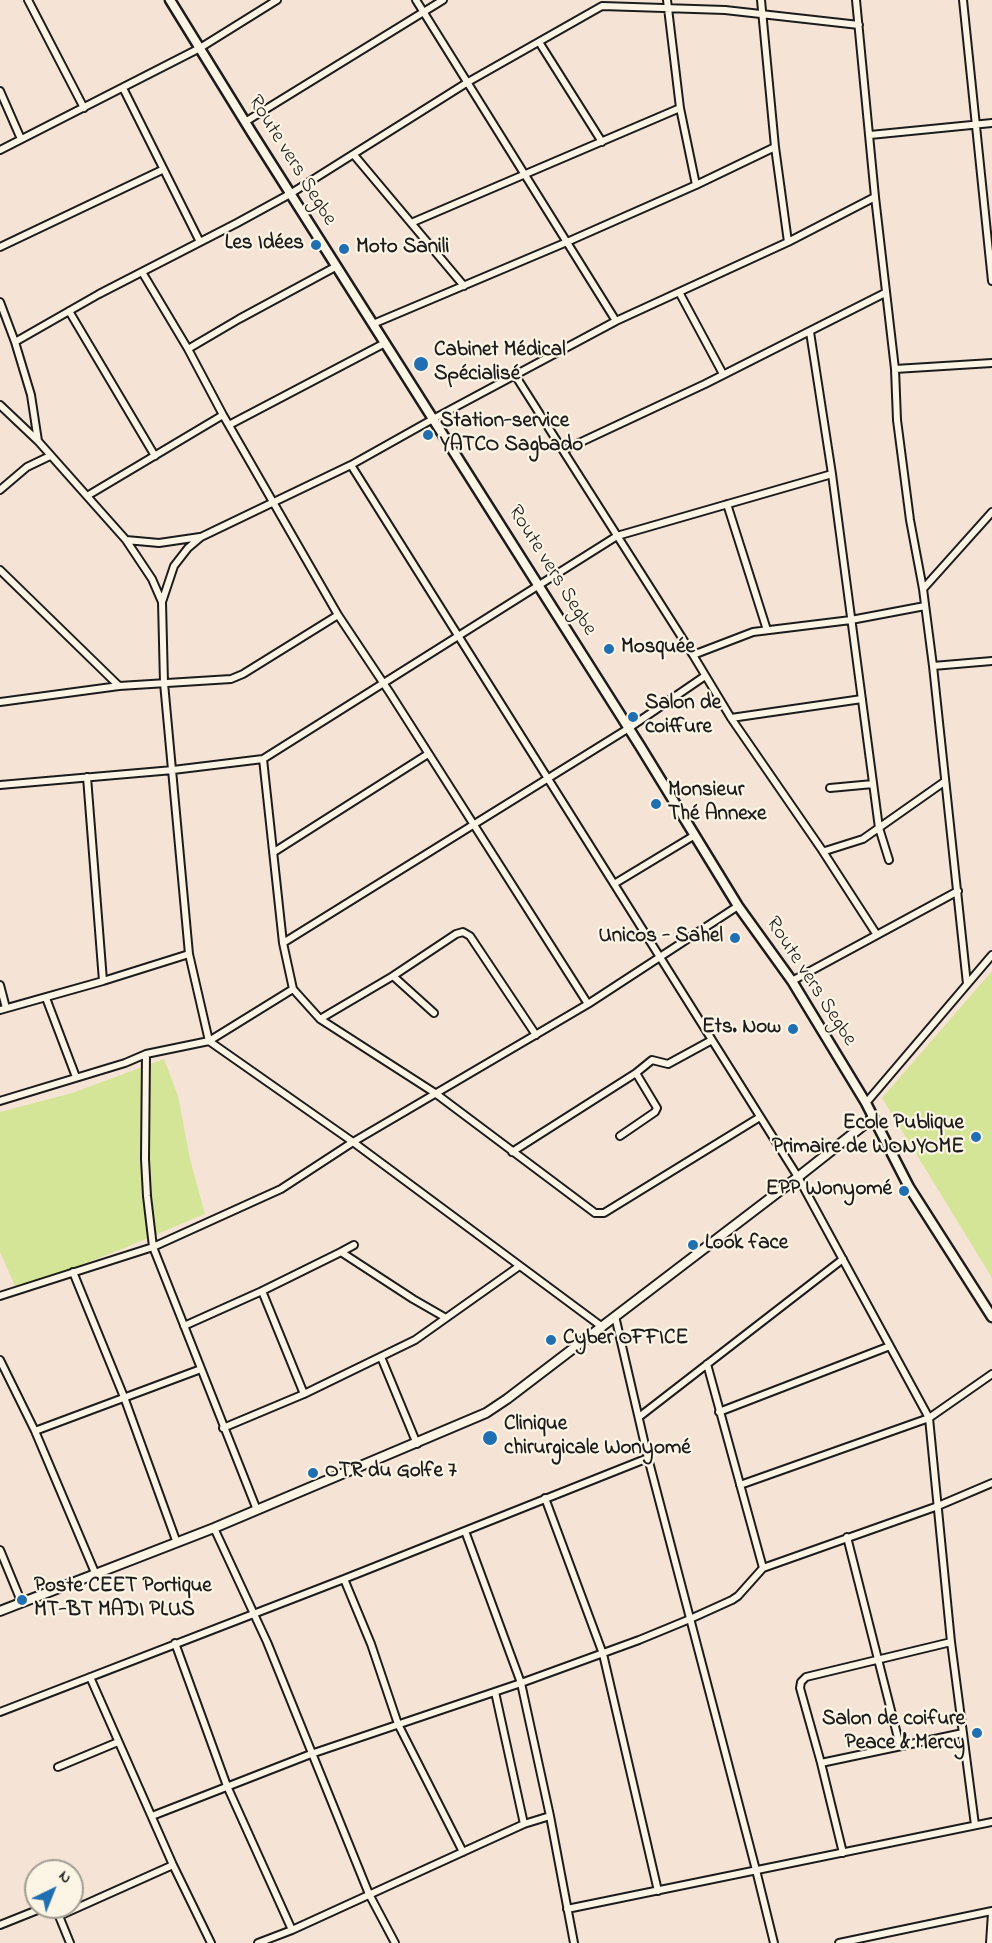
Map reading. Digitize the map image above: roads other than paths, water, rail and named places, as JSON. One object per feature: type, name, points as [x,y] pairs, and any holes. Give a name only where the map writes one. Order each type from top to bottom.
[{"type":"main road","name":"Route vers Segbe","points":[[170,0],[290,194],[629,728],[738,906],[792,981],[874,1117],[909,1187],[992,1317]]},
{"type":"street","points":[[28,0],[84,108]]},
{"type":"street","points":[[0,150],[200,48],[277,0]]},
{"type":"street","points":[[416,0],[616,321]]},
{"type":"street","points":[[245,122],[443,0]]},
{"type":"street","points":[[667,0],[680,108],[696,185]]},
{"type":"street","points":[[761,0],[774,147],[788,242]]},
{"type":"street","points":[[856,0],[885,293],[895,369],[897,414],[933,666],[967,984]]},
{"type":"street","points":[[963,0],[990,235],[992,281]]},
{"type":"street","points":[[15,342],[290,194],[468,82],[602,6],[762,13],[859,25]]},
{"type":"street","points":[[538,42],[602,142]]},
{"type":"street","points":[[123,88],[200,242]]},
{"type":"street","points":[[0,91],[21,139]]},
{"type":"street","points":[[411,223],[680,108]]},
{"type":"street","points":[[870,135],[992,123]]},
{"type":"street","points":[[373,324],[567,242],[696,185],[774,147]]},
{"type":"street","points":[[354,155],[464,286]]},
{"type":"street","points":[[0,247],[162,170]]},
{"type":"street","points":[[601,1326],[518,1267],[353,1142],[209,1041],[189,954],[174,770],[164,684],[162,602],[174,566],[188,548],[201,537],[351,465],[433,418],[616,321],[788,242],[875,197]]},
{"type":"street","points":[[188,349],[337,266]]},
{"type":"street","points":[[142,272],[338,615],[384,683],[588,1004]]},
{"type":"street","points":[[679,292],[723,374]]},
{"type":"street","points":[[564,450],[810,332],[885,293]]},
{"type":"street","points":[[0,302],[33,402],[38,441]]},
{"type":"street","points":[[69,311],[155,456]]},
{"type":"street","points":[[810,332],[832,474],[879,828],[889,860]]},
{"type":"street","points":[[229,425],[385,343]]},
{"type":"street","points":[[895,369],[992,363]]},
{"type":"street","points":[[515,375],[731,718],[822,850],[876,935]]},
{"type":"street","points":[[0,405],[38,441],[126,540],[152,579],[162,602]]},
{"type":"street","points":[[87,496],[223,415]]},
{"type":"street","points":[[0,490],[27,467],[50,456]]},
{"type":"street","points":[[351,465],[798,1178],[929,1418],[951,1642],[975,1825]]},
{"type":"street","points":[[0,786],[174,770],[263,759],[616,536],[832,474]]},
{"type":"street","points":[[728,504],[767,630]]},
{"type":"street","points":[[923,589],[992,512]]},
{"type":"street","points":[[126,540],[159,543],[201,537]]},
{"type":"street","points":[[0,570],[119,686]]},
{"type":"street","points":[[693,655],[753,632],[851,620],[925,606]]},
{"type":"street","points":[[0,702],[119,686],[231,679],[238,677],[338,615]]},
{"type":"street","points":[[933,666],[992,661]]},
{"type":"street","points":[[283,944],[548,780],[705,676]]},
{"type":"street","points":[[731,718],[862,699]]},
{"type":"street","points":[[274,852],[428,754]]},
{"type":"street","points":[[263,759],[283,944],[293,990],[320,1019],[435,1093],[595,1214],[599,1214],[760,1117]]},
{"type":"street","points":[[87,777],[103,981]]},
{"type":"street","points":[[822,850],[854,842],[879,828],[945,782]]},
{"type":"street","points":[[830,788],[873,784]]},
{"type":"street","points":[[614,884],[695,835]]},
{"type":"street","points":[[792,981],[958,891]]},
{"type":"street","points":[[0,1296],[153,1247],[281,1189],[353,1142],[588,1004],[738,906]]},
{"type":"street","points":[[320,1019],[393,976],[456,934],[463,932],[470,936],[536,1035]]},
{"type":"street","points":[[0,985],[3,1009],[189,954]]},
{"type":"street","points":[[866,1103],[992,955]]},
{"type":"street","points":[[393,976],[434,1013]]},
{"type":"street","points":[[0,1101],[124,1064],[146,1054],[209,1041],[293,990]]},
{"type":"street","points":[[46,998],[76,1077]]},
{"type":"street","points":[[512,1152],[652,1060],[669,1064],[712,1040]]},
{"type":"street","points":[[146,1054],[145,1159],[153,1247],[257,1510]]},
{"type":"street","points":[[620,1137],[655,1112],[657,1108],[636,1072]]},
{"type":"street","points":[[0,1611],[214,1528],[486,1413],[798,1178],[874,1117]]},
{"type":"street","points":[[184,1326],[262,1291],[354,1245]]},
{"type":"street","points":[[341,1252],[446,1318]]},
{"type":"street","points":[[639,1417],[843,1259]]},
{"type":"street","points":[[223,1428],[304,1394],[415,1340],[518,1267]]},
{"type":"street","points":[[73,1272],[124,1397],[177,1543]]},
{"type":"street","points":[[262,1291],[304,1394]]},
{"type":"street","points":[[615,1316],[648,1458],[774,1943]]},
{"type":"street","points":[[719,1412],[891,1346]]},
{"type":"street","points":[[381,1357],[417,1443]]},
{"type":"street","points":[[0,1360],[35,1431],[96,1575]]},
{"type":"street","points":[[707,1364],[763,1568]]},
{"type":"street","points":[[35,1431],[201,1369]]},
{"type":"street","points":[[740,1485],[929,1418],[992,1374]]},
{"type":"street","points":[[0,1712],[648,1458]]},
{"type":"street","points":[[152,1816],[311,1754],[603,1654],[690,1619],[738,1596],[763,1568],[938,1506],[992,1484]]},
{"type":"street","points":[[545,1498],[603,1654],[658,1891]]},
{"type":"street","points":[[214,1528],[255,1612],[369,1894],[395,1943]]},
{"type":"street","points":[[465,1531],[521,1683],[550,1816],[574,1943]]},
{"type":"street","points":[[847,1537],[900,1746]]},
{"type":"street","points":[[0,1550],[21,1601]]},
{"type":"street","points":[[344,1579],[371,1644],[398,1724],[463,1852]]},
{"type":"street","points":[[843,1853],[800,1688],[801,1682],[806,1677],[951,1642]]},
{"type":"street","points":[[175,1643],[227,1786],[292,1930]]},
{"type":"street","points":[[90,1677],[173,1865],[211,1943]]},
{"type":"street","points":[[495,1692],[524,1824]]},
{"type":"street","points":[[821,1763],[963,1733]]},
{"type":"street","points":[[58,1767],[118,1742]]},
{"type":"street","points":[[258,1943],[292,1930],[524,1824],[550,1816]]},
{"type":"street","points":[[567,1909],[992,1822]]},
{"type":"street","points":[[84,1904],[173,1865]]},
{"type":"street","points":[[839,1943],[861,1941],[992,1912],[990,1943]]},
{"type":"street","points":[[0,1925],[24,1915]]},
{"type":"street","points":[[59,1919],[70,1943]]},
{"type":"place","name":"Les Idées","points":[[316,245]]},
{"type":"place","name":"Moto Sanili","points":[[344,249]]},
{"type":"place","name":"Cabinet Médical Spécialisé","points":[[421,364]]},
{"type":"place","name":"Station-service YATCO Sagbado","points":[[428,435]]},
{"type":"place","name":"Mosquée","points":[[609,649]]},
{"type":"place","name":"Salon de coiffure","points":[[633,717]]},
{"type":"place","name":"Monsieur Thé Annexe","points":[[656,804]]},
{"type":"place","name":"Unicos - Sahel","points":[[735,938]]},
{"type":"place","name":"Ets. Now","points":[[793,1029]]},
{"type":"place","name":"Ecole Publique Primaire de WONYOME","points":[[976,1137]]},
{"type":"place","name":"EPP Wonyomé","points":[[904,1191]]},
{"type":"place","name":"Look face","points":[[693,1245]]},
{"type":"place","name":"Cyber OFFICE","points":[[551,1340]]},
{"type":"place","name":"Clinique chirurgicale Wonyomé","points":[[490,1438]]},
{"type":"place","name":"OTR du Golfe 7","points":[[313,1473]]},
{"type":"place","name":"Poste CEET Portique MT-BT MADI PLUS","points":[[22,1600]]},
{"type":"place","name":"Salon de coifure Peace & Mercy","points":[[977,1733]]}]
